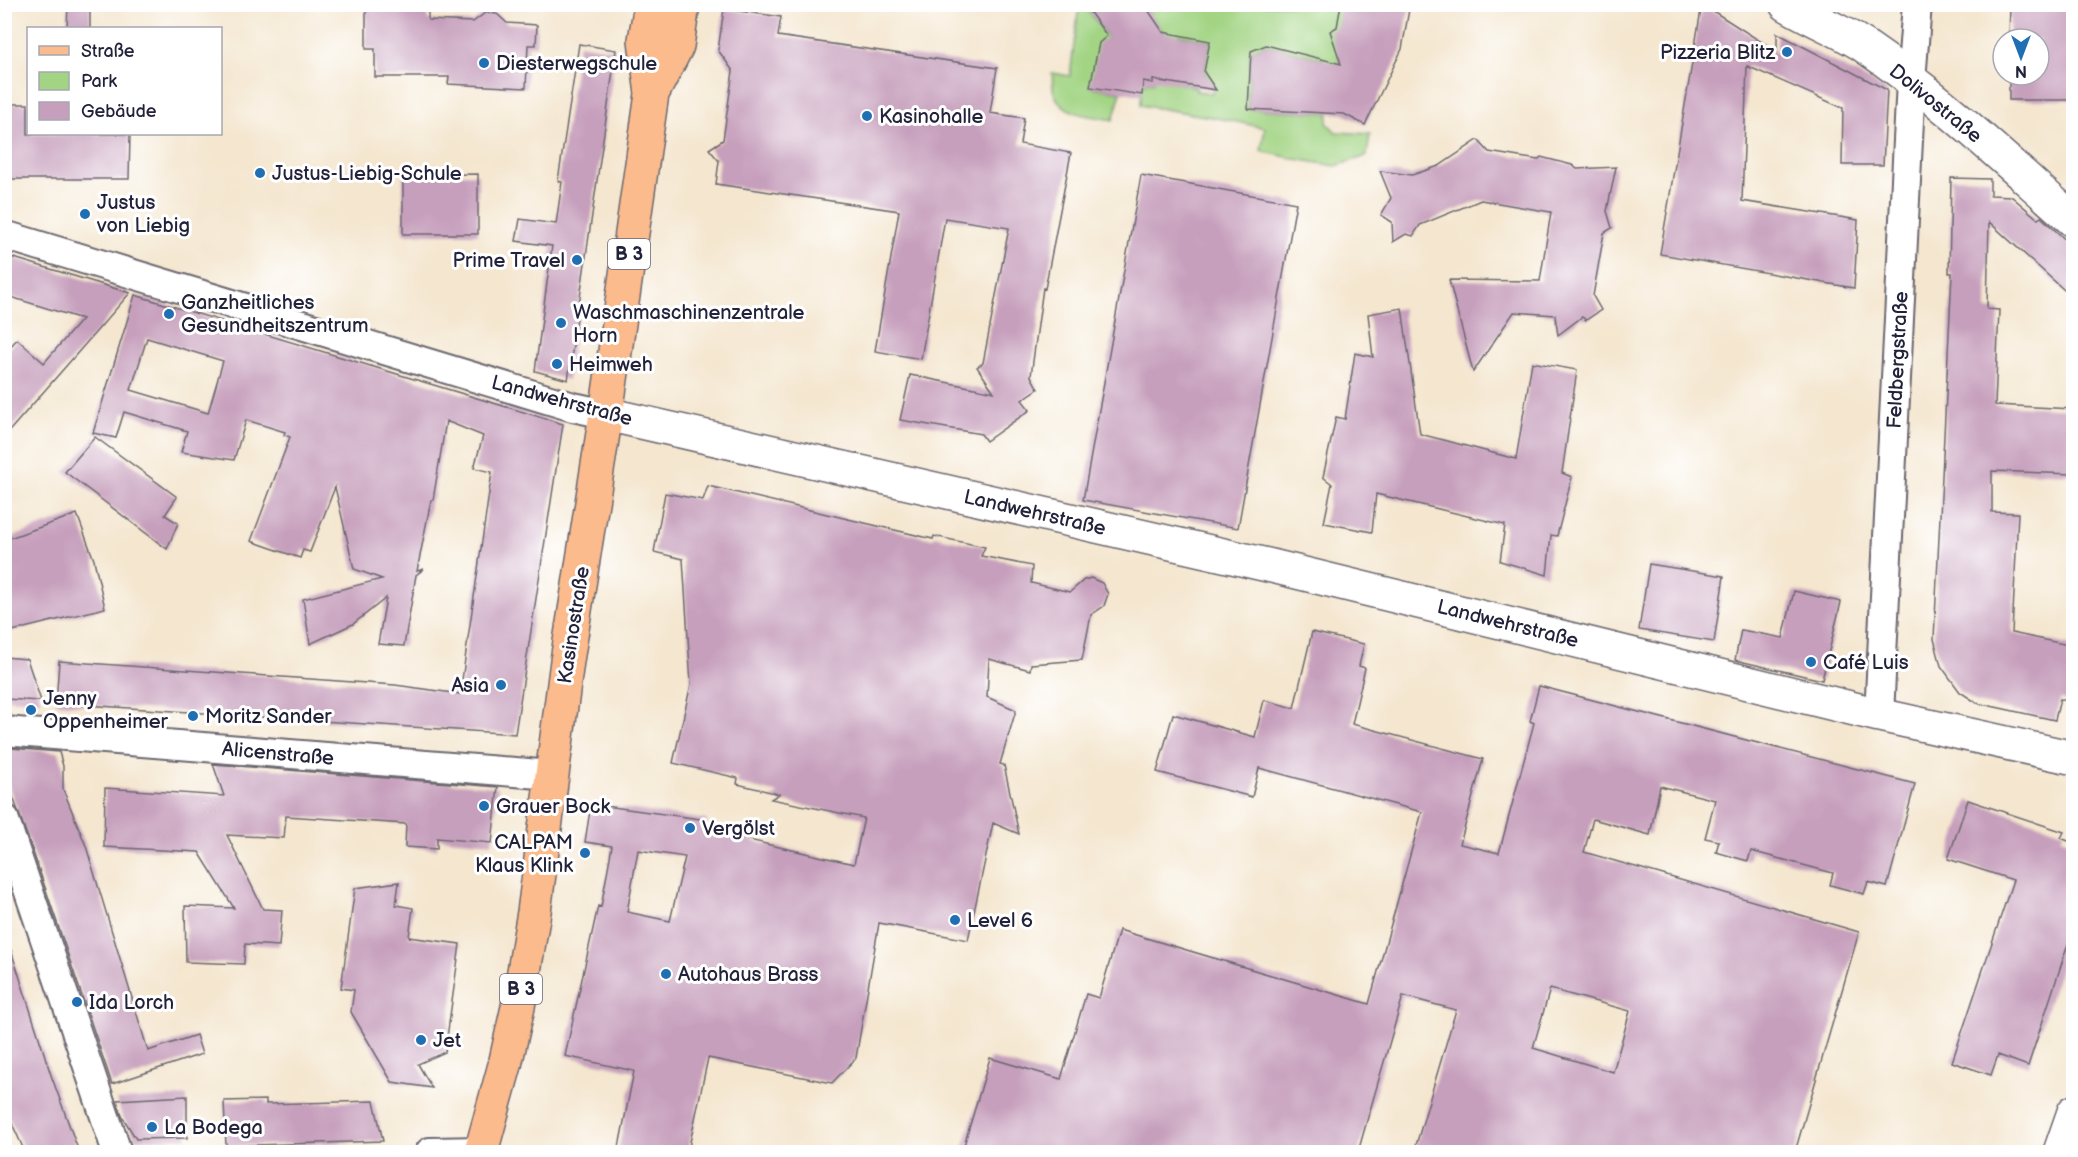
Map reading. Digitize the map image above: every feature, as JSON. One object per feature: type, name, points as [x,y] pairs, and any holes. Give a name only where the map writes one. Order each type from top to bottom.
[{"type":"main road","name":"Kasinostraße","points":[[482,1152],[518,1007],[534,912],[567,661],[606,414],[652,94],[645,40],[651,4]]},
{"type":"main road","name":"Kasinostraße","points":[[652,94],[677,46],[683,4]]},
{"type":"street","name":"Dolivostraße","points":[[1786,4],[1861,44],[1911,81],[1969,128],[2073,220]]},
{"type":"street","name":"Feldbergstraße","points":[[1879,715],[1911,81],[1917,4]]},
{"type":"street","name":"Landwehrstraße","points":[[4,234],[573,407],[1288,570],[1879,715],[2073,758]]},
{"type":"street","name":"Alicenstraße","points":[[4,731],[552,775]]},
{"type":"street","points":[[4,818],[117,1152]]},
{"type":"street","points":[[2060,1152],[2073,1112]]},
{"type":"street","points":[[430,1152],[482,1152]]},
{"type":"green space","points":[[1079,5],[1084,5],[1107,36],[1091,87],[1121,92],[1113,120],[1071,111],[1058,101],[1054,93],[1052,73],[1070,76]]},
{"type":"green space","points":[[1148,5],[1341,5],[1339,67],[1324,68],[1323,59],[1266,45],[1251,51],[1248,109],[1329,113],[1327,123],[1336,132],[1370,134],[1367,156],[1336,166],[1295,159],[1261,151],[1265,128],[1141,105],[1142,86],[1148,82],[1153,83],[1154,78],[1196,87],[1196,91],[1212,93],[1214,87],[1204,72],[1210,41],[1179,35],[1177,47],[1171,43],[1145,7]]},
{"type":"building","points":[[68,4],[90,4],[90,27],[67,27]]},
{"type":"building","points":[[366,4],[428,4],[428,20],[473,22],[485,13],[497,14],[507,23],[537,25],[536,45],[528,45],[526,88],[448,84],[449,77],[375,77],[375,49],[366,49]]},
{"type":"building","points":[[1084,4],[1144,4],[1163,32],[1210,41],[1204,72],[1216,90],[1153,80],[1153,83],[1143,81],[1142,95],[1090,87],[1099,43],[1107,36]]},
{"type":"building","points":[[1341,4],[1410,4],[1402,49],[1365,125],[1344,114],[1248,109],[1251,51],[1266,45],[1341,64],[1330,31],[1337,27]]},
{"type":"building","points":[[1702,4],[1777,52],[1777,33],[1887,90],[1883,165],[1842,165],[1843,108],[1747,66],[1742,201],[1858,220],[1854,288],[1660,254]]},
{"type":"building","points":[[2010,4],[2073,4],[2073,100],[2009,100],[2009,87],[2051,87],[2051,27],[2009,27]]},
{"type":"building","name":"Kasinohalle","points":[[724,9],[781,17],[778,36],[997,68],[990,113],[1024,118],[1020,144],[1071,153],[1045,289],[1043,288],[1031,376],[1038,389],[1022,400],[1030,410],[986,441],[981,434],[900,420],[910,375],[994,392],[977,367],[983,363],[1009,228],[945,218],[921,359],[875,351],[899,211],[716,184],[719,161],[709,149],[723,140],[733,71],[718,50]]},
{"type":"building","points":[[579,44],[616,50],[568,380],[535,371],[552,246],[516,241],[520,219],[556,224],[562,182],[558,181]]},
{"type":"building","points":[[4,104],[27,104],[27,135],[130,135],[129,179],[4,179]]},
{"type":"building","points":[[1478,140],[1489,152],[1538,160],[1541,157],[1572,165],[1577,169],[1616,167],[1607,211],[1612,228],[1604,233],[1593,296],[1601,310],[1586,320],[1582,317],[1558,335],[1555,315],[1514,312],[1473,372],[1449,280],[1540,281],[1551,212],[1481,200],[1420,225],[1413,236],[1406,234],[1393,242],[1392,222],[1381,215],[1391,198],[1380,171],[1412,175],[1439,166]]},
{"type":"building","points":[[478,174],[478,234],[403,234],[403,175]]},
{"type":"building","points":[[1141,175],[1296,203],[1238,528],[1083,500]]},
{"type":"building","points":[[1951,178],[1990,179],[1990,195],[2011,196],[2038,219],[2041,217],[2073,247],[2073,298],[1989,222],[1987,309],[1999,310],[1995,405],[2073,409],[2073,474],[1992,471],[1992,512],[2018,513],[2012,633],[2073,646],[2073,702],[2060,699],[2055,720],[1977,703],[1960,692],[1941,666],[1934,639],[1952,273],[1949,273]]},
{"type":"building","points":[[4,255],[130,293],[4,437],[4,354],[17,339],[44,363],[82,319],[4,295]]},
{"type":"building","points":[[135,295],[563,424],[515,734],[56,703],[59,661],[395,685],[460,694],[492,472],[474,468],[483,436],[446,421],[433,500],[431,500],[417,571],[424,569],[416,575],[404,646],[378,644],[386,598],[353,624],[310,644],[303,599],[382,579],[354,569],[335,487],[310,552],[303,550],[300,558],[251,541],[290,437],[284,435],[285,432],[246,420],[234,460],[181,452],[187,431],[124,412],[116,438],[93,433]],"holes":[[[147,338],[223,361],[208,413],[131,390]]]},
{"type":"building","points":[[1402,308],[1420,434],[1516,459],[1532,362],[1577,370],[1562,473],[1572,477],[1557,536],[1551,535],[1547,575],[1500,561],[1505,525],[1376,494],[1372,532],[1324,523],[1332,484],[1323,477],[1336,417],[1345,419],[1355,353],[1373,357],[1368,314]]},
{"type":"building","points":[[95,437],[177,497],[165,515],[178,523],[167,549],[65,472]]},
{"type":"building","points":[[708,486],[933,539],[934,536],[985,547],[981,556],[1032,566],[1031,583],[1070,592],[1084,580],[1091,578],[1102,583],[1108,594],[1104,606],[1091,615],[1082,660],[1031,664],[1030,670],[989,659],[987,697],[1016,710],[1000,764],[1004,765],[1019,834],[993,823],[968,940],[879,923],[856,1058],[832,1083],[708,1058],[688,1152],[618,1152],[634,1071],[565,1056],[598,906],[601,907],[612,846],[585,842],[591,804],[707,820],[705,830],[854,864],[864,818],[771,799],[779,794],[737,784],[738,778],[673,763],[691,684],[683,559],[654,552],[665,493],[703,500]],"holes":[[[638,850],[685,857],[670,921],[627,912]]]},
{"type":"building","points":[[77,514],[94,560],[105,608],[4,633],[4,540]]},
{"type":"building","points":[[1649,564],[1724,576],[1714,642],[1639,630]]},
{"type":"building","points":[[1794,591],[1841,602],[1822,680],[1735,660],[1741,630],[1783,638]]},
{"type":"building","points":[[1312,632],[1364,644],[1359,666],[1365,668],[1352,724],[1483,759],[1460,844],[1499,853],[1534,723],[1530,721],[1539,686],[1915,784],[1887,887],[1868,882],[1864,894],[1830,885],[1833,873],[1751,851],[1748,861],[1716,852],[1719,841],[1705,838],[1715,800],[1660,786],[1650,835],[1593,819],[1584,852],[1859,932],[1795,1152],[1414,1152],[1456,1010],[1403,996],[1358,1152],[962,1152],[990,1058],[1061,1079],[1086,994],[1099,998],[1119,930],[1369,1004],[1422,812],[1259,768],[1252,797],[1157,772],[1173,714],[1255,737],[1264,700],[1294,708]],"holes":[[[1550,989],[1630,1011],[1613,1072],[1533,1048]]]},
{"type":"building","points":[[4,657],[27,659],[41,701],[4,699]]},
{"type":"building","points":[[10,748],[59,752],[63,766],[63,789],[86,846],[148,1051],[196,1035],[202,1054],[112,1084],[4,773],[4,753]]},
{"type":"building","points":[[213,764],[498,787],[492,843],[437,838],[437,849],[405,847],[406,824],[286,816],[284,838],[227,835],[263,909],[282,910],[279,946],[245,944],[244,964],[186,962],[185,906],[234,908],[199,852],[104,847],[105,788],[224,796]]},
{"type":"building","points":[[1968,800],[2064,832],[2061,838],[2073,843],[2073,929],[2028,1066],[1998,1055],[1991,1075],[1952,1062],[2013,880],[1948,859]]},
{"type":"building","points":[[399,882],[396,905],[413,908],[409,937],[460,944],[445,1052],[418,1064],[432,1088],[392,1082],[351,1012],[354,990],[341,988],[355,888]]},
{"type":"building","points":[[9,944],[51,1075],[79,1152],[25,1152],[4,1106],[4,945]]},
{"type":"building","points":[[187,1096],[187,1138],[136,1139],[122,1116],[117,1100]]},
{"type":"building","points":[[266,1100],[266,1104],[374,1101],[383,1141],[226,1146],[224,1101]]},
{"type":"place","name":"Pizzeria Blitz","points":[[1787,52]]},
{"type":"place","name":"Diesterwegschule","points":[[484,63]]},
{"type":"place","name":"Kasinohalle","points":[[867,116]]},
{"type":"place","name":"Justus-Liebig-Schule","points":[[260,173]]},
{"type":"place","name":"Justus von Liebig","points":[[85,214]]},
{"type":"place","name":"Prime Travel","points":[[577,260]]},
{"type":"place","name":"Ganzheitliches Gesundheitszentrum","points":[[169,314]]},
{"type":"place","name":"Waschmaschinenzentrale Horn","points":[[561,323]]},
{"type":"place","name":"Heimweh","points":[[557,364]]},
{"type":"place","name":"Café Luis","points":[[1811,662]]},
{"type":"place","name":"Asia","points":[[501,685]]},
{"type":"place","name":"Jenny Oppenheimer","points":[[31,710]]},
{"type":"place","name":"Moritz Sander","points":[[193,716]]},
{"type":"place","name":"Grauer Bock","points":[[484,806]]},
{"type":"place","name":"Vergölst","points":[[690,828]]},
{"type":"place","name":"CALPAM Klaus Klink","points":[[585,853]]},
{"type":"place","name":"Level 6","points":[[955,920]]},
{"type":"place","name":"Autohaus Brass","points":[[666,974]]},
{"type":"place","name":"Ida Lorch","points":[[77,1002]]},
{"type":"place","name":"Jet","points":[[421,1040]]},
{"type":"place","name":"La Bodega","points":[[152,1127]]}]
